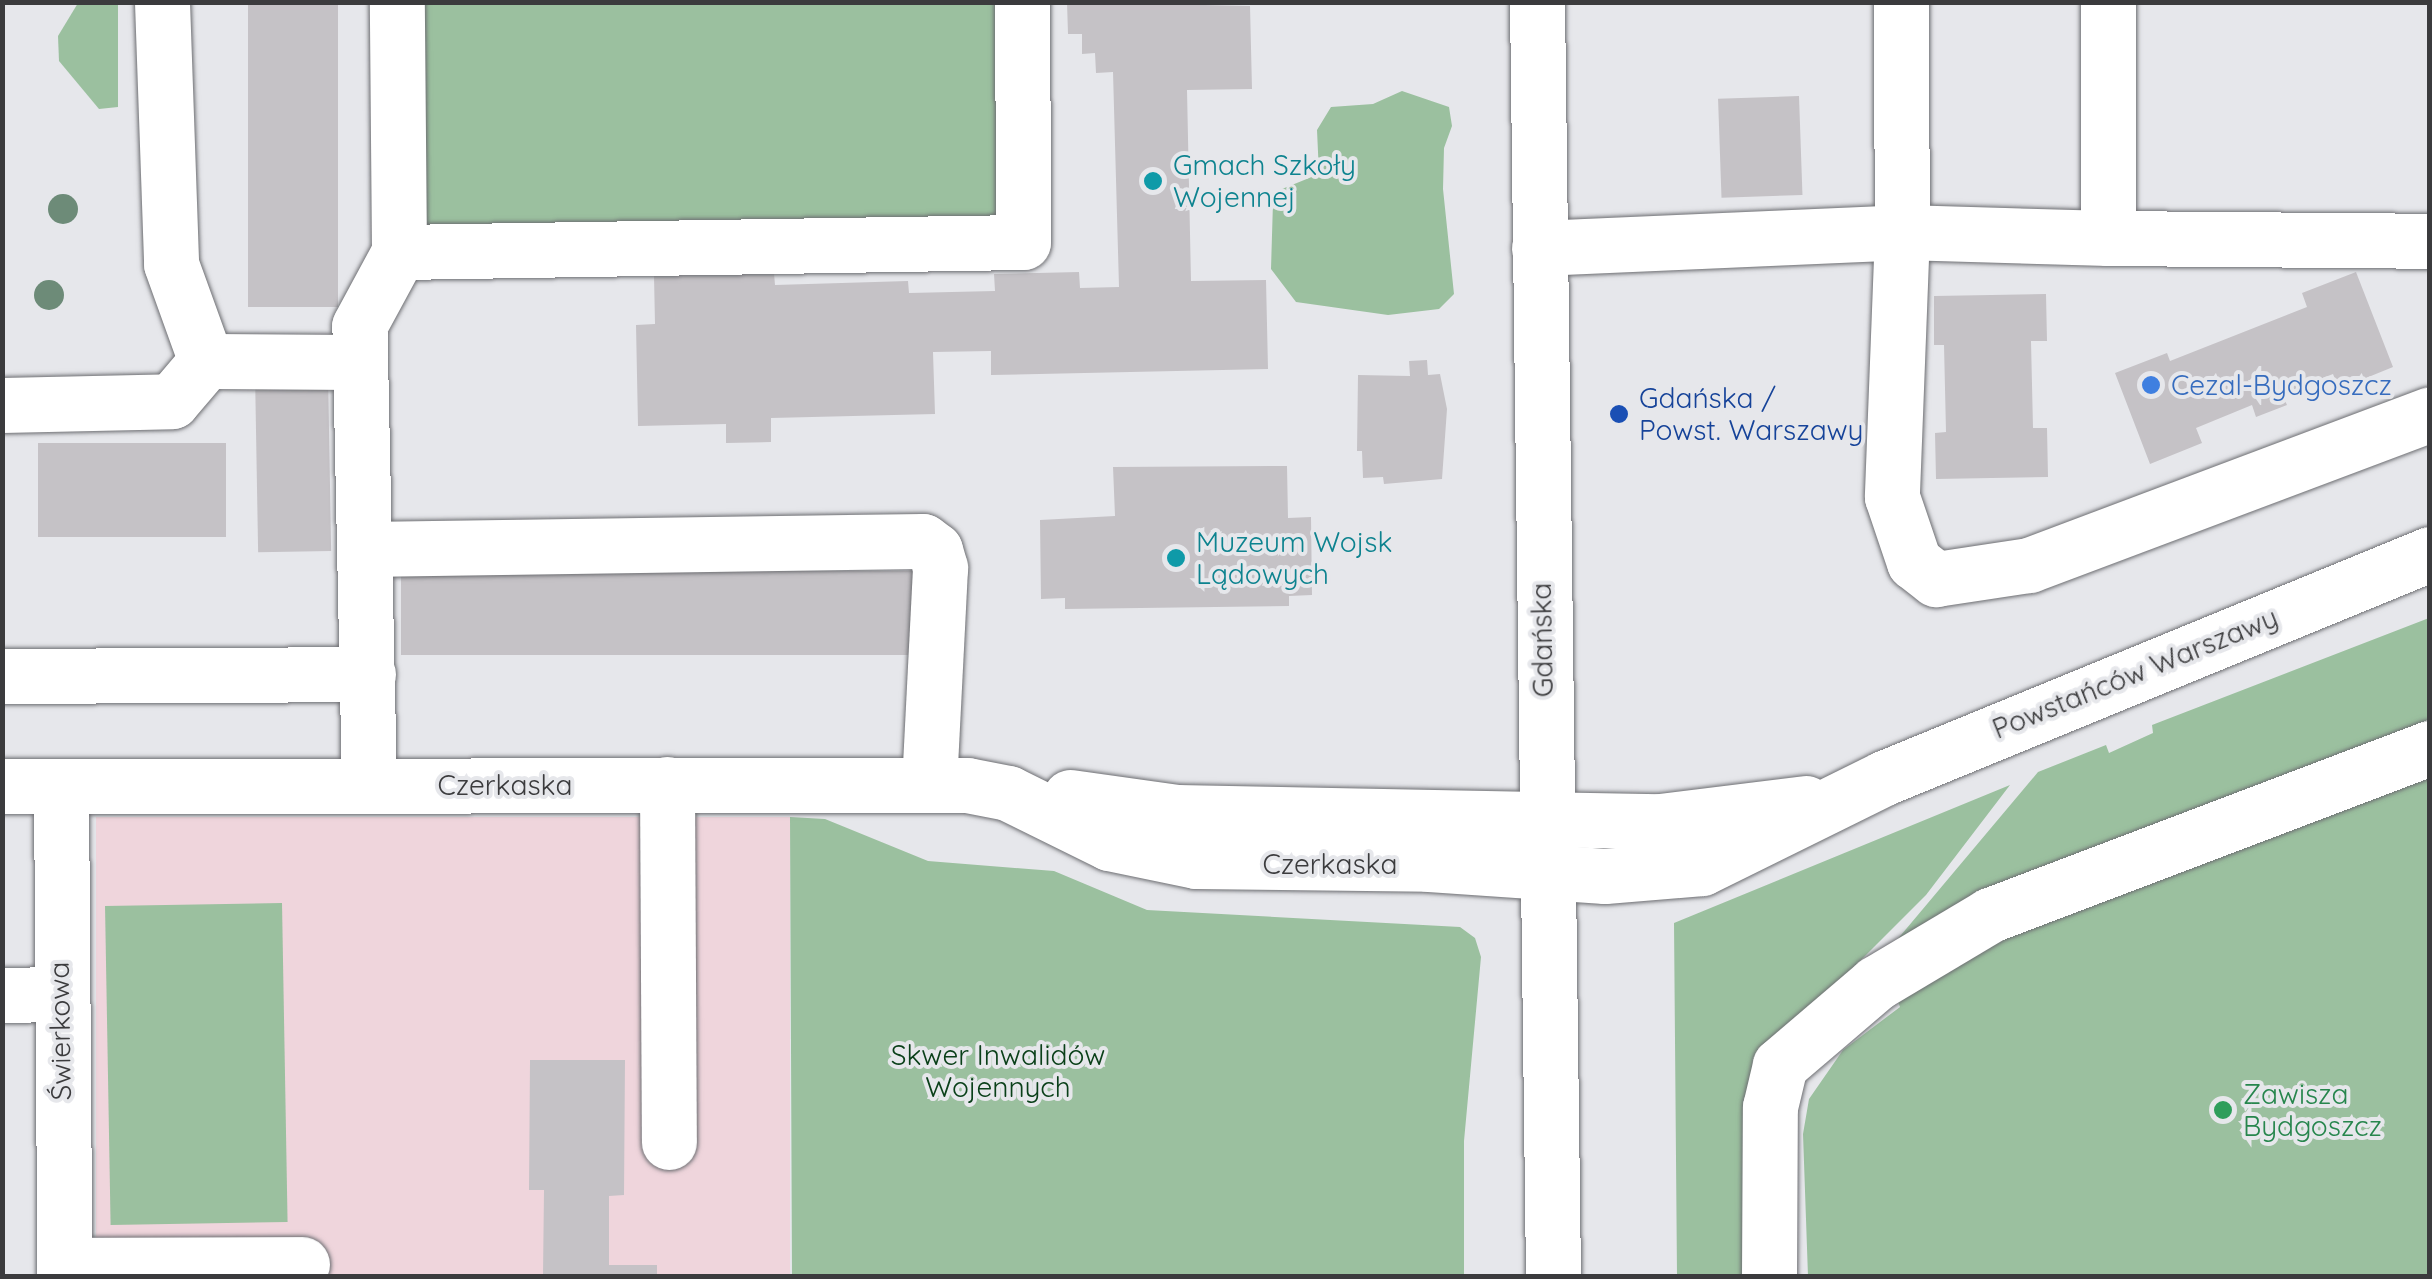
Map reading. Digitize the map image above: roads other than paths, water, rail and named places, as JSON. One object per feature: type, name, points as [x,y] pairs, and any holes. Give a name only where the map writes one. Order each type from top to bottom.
[{"type":"street","points":[[162,2],[171,264],[206,362]]},
{"type":"street","points":[[369,785],[359,326],[399,252],[397,2]]},
{"type":"street","points":[[399,252],[1024,242],[1022,2]]},
{"type":"street","name":"Gdańska","points":[[1536,2],[1553,1276]]},
{"type":"street","points":[[1901,2],[1902,232],[1892,497],[1914,562],[1936,579],[2029,565],[2430,414]]},
{"type":"street","points":[[2108,2],[2108,238]]},
{"type":"street","points":[[1539,248],[1902,232],[2430,240]]},
{"type":"street","points":[[2,405],[172,401],[206,362],[360,362]]},
{"type":"street","points":[[364,549],[923,541],[936,550],[940,568],[928,786]]},
{"type":"street","name":"Powstańców Warszawy","points":[[1546,874],[1702,868],[1843,797],[2430,554]]},
{"type":"street","points":[[2,676],[368,674]]},
{"type":"street","points":[[1769,1276],[1770,1107],[1780,1065],[1876,983],[1990,915],[2430,748]]},
{"type":"street","points":[[667,784],[669,1142]]},
{"type":"street","name":"Czerkaska","points":[[2,786],[667,784],[928,786],[1008,793],[1036,788],[1157,812],[1545,818]]},
{"type":"street","name":"Świerkowa","points":[[61,786],[64,1271]]},
{"type":"street","name":"Czerkaska","points":[[1008,793],[1109,843],[1196,861],[1429,864],[1546,874]]},
{"type":"street","name":"Powstańców Warszawy","points":[[1545,818],[1697,820],[1843,797]]},
{"type":"street","points":[[2,994],[60,994]]},
{"type":"street","points":[[64,1271],[302,1264]]},
{"type":"place","name":"Gmach Szkoły Wojennej","points":[[1153,181]]},
{"type":"place","name":"Cezal-Bydgoszcz","points":[[2151,385]]},
{"type":"place","name":"Gdańska / Powst. Warszawy","points":[[1619,414]]},
{"type":"place","name":"Muzeum Wojsk Lądowych","points":[[1176,558]]},
{"type":"place","name":"Zawisza Bydgoszcz","points":[[2223,1110]]},
{"type":"park label","name":"Skwer Inwalidów Wojennych","points":[[998,1071]]}]
